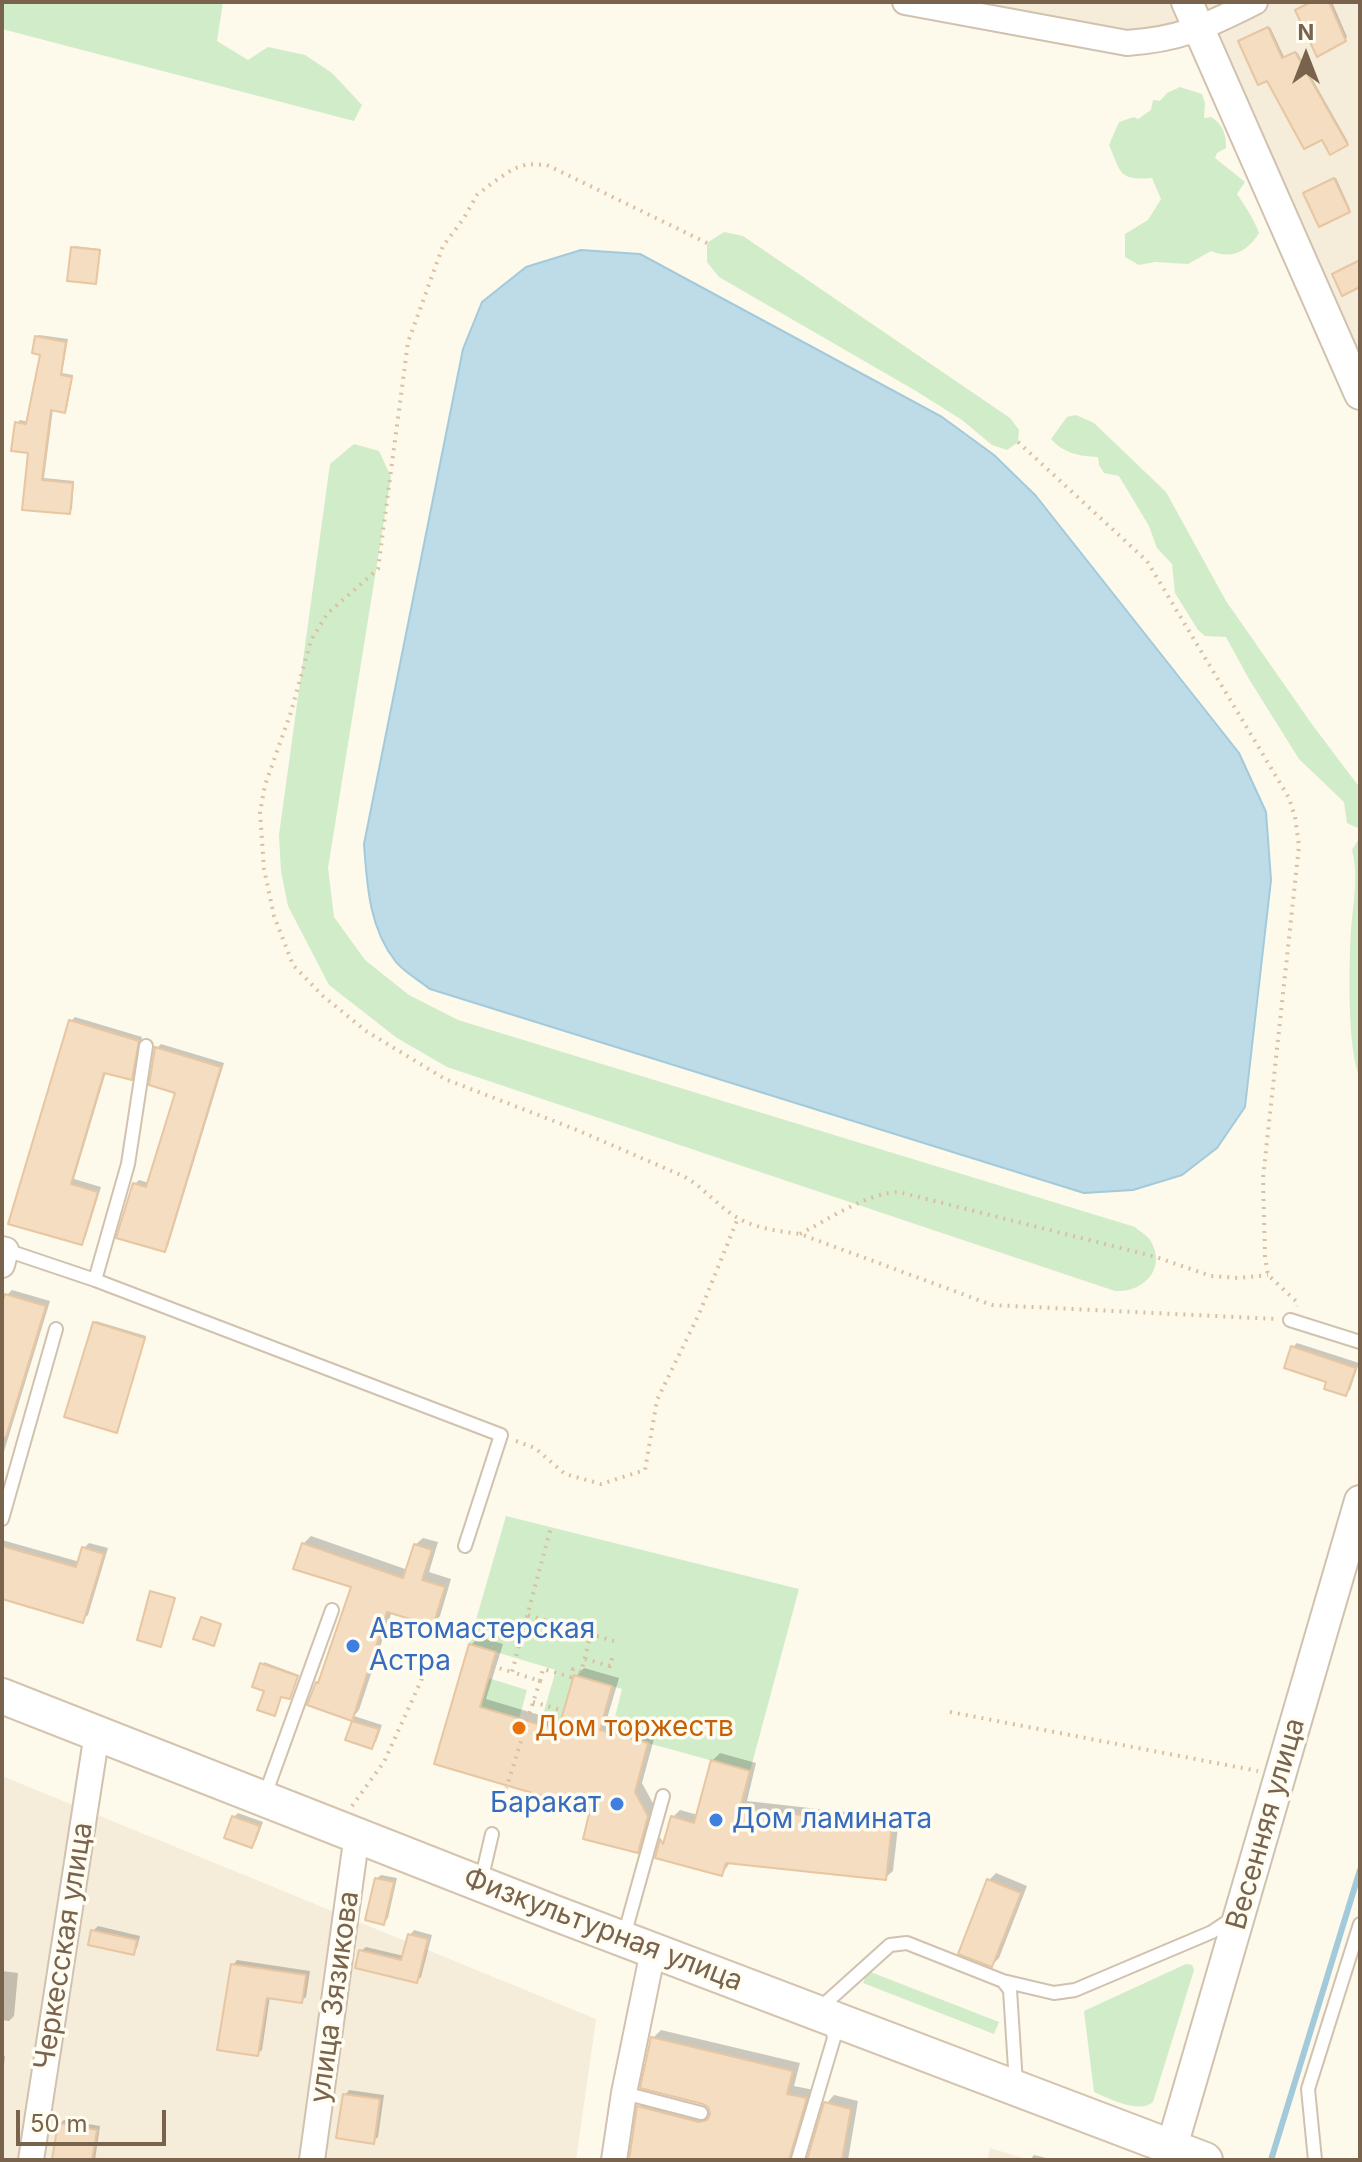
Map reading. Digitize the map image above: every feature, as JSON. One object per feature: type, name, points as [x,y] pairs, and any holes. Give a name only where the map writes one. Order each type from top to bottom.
[{"type":"main road","name":"Физкультурная улица","points":[[2,1696],[480,1884],[1016,2088],[1170,2154],[1205,2160]]},
{"type":"street","points":[[905,2],[1127,43],[1164,40],[1199,30],[1255,2]]},
{"type":"street","points":[[1187,2],[1360,394]]},
{"type":"street","name":"Весенняя улица","points":[[1170,2154],[1360,1501]]},
{"type":"street","name":"Черкесская улица","points":[[31,2160],[97,1733]]},
{"type":"street","name":"улица Зязикова","points":[[312,2160],[347,1830]]},
{"type":"street","points":[[614,2160],[624,2093],[638,1945]]},
{"type":"lane","points":[[95,1280],[128,1164],[146,1046]]},
{"type":"lane","points":[[3,1255],[95,1280],[501,1435],[465,1546]]},
{"type":"lane","points":[[1290,1320],[1360,1342]]},
{"type":"lane","points":[[2,1519],[56,1329]]},
{"type":"lane","points":[[264,1798],[332,1610]]},
{"type":"lane","points":[[638,1945],[663,1796]]},
{"type":"lane","points":[[480,1884],[492,1834]]},
{"type":"lane","points":[[798,2159],[834,2038],[833,2024],[817,2011],[890,1945],[907,1943],[1003,1981],[1054,1993],[1075,1990],[1219,1929],[1242,1909]]},
{"type":"lane","points":[[1315,2160],[1308,2089],[1360,1924]]},
{"type":"lane","points":[[1003,1981],[1010,1990],[1016,2088]]},
{"type":"lane","points":[[624,2093],[701,2113]]},
{"type":"path","points":[[707,243],[547,165],[528,164],[513,169],[477,195],[443,246],[408,342],[378,569],[327,614],[311,640],[291,712],[265,785],[260,812],[269,893],[274,916],[293,965],[323,996],[366,1031],[445,1079],[577,1130],[692,1181],[738,1218],[771,1230],[800,1234],[992,1305],[1290,1320],[1298,1303],[1268,1275],[1263,1178],[1299,846],[1295,817],[1280,780],[1147,561],[1018,442]]},
{"type":"path","points":[[800,1234],[867,1201],[899,1192],[1156,1257],[1211,1276],[1238,1278],[1268,1275]]},
{"type":"path","points":[[501,1435],[535,1448],[565,1474],[601,1484],[645,1470],[657,1400],[699,1314],[738,1218]]},
{"type":"path","points":[[512,1672],[551,1527]]},
{"type":"path","points":[[528,1615],[617,1642]]},
{"type":"path","points":[[527,1721],[543,1669],[571,1677],[573,1669],[581,1672],[591,1634]]},
{"type":"path","points":[[584,1659],[610,1666],[613,1655]]},
{"type":"path","points":[[492,1666],[540,1681]]},
{"type":"path","points":[[347,1830],[384,1762],[425,1672]]},
{"type":"path","points":[[533,1702],[564,1711]]},
{"type":"path","points":[[950,1712],[1281,1775]]},
{"type":"path","points":[[506,1789],[522,1738]]},
{"type":"shaded area","points":[[956,2],[1360,2],[1360,379],[1221,51]]},
{"type":"shaded area","points":[[2,1776],[596,2019],[576,2160],[2,2160]]},
{"type":"shaded area","points":[[990,2148],[1029,2160],[987,2160]]},
{"type":"green space","points":[[2,2],[223,2],[217,41],[248,60],[268,47],[305,55],[332,73],[362,105],[354,121],[2,29]]},
{"type":"green space","points":[[1180,87],[1202,94],[1204,118],[1211,117],[1221,126],[1226,148],[1215,158],[1245,182],[1237,194],[1259,233],[1250,245],[1233,254],[1211,251],[1188,264],[1155,262],[1139,265],[1125,257],[1125,234],[1148,220],[1161,199],[1152,178],[1133,178],[1122,173],[1109,145],[1119,122],[1134,117],[1138,119],[1151,110],[1153,100],[1160,101],[1167,93]]},
{"type":"green space","points":[[724,232],[743,236],[1010,418],[1019,430],[1018,442],[1007,450],[992,445],[962,420],[916,391],[719,277],[707,262],[707,243]]},
{"type":"green space","points":[[1076,415],[1094,423],[1166,492],[1226,601],[1360,788],[1360,829],[1347,823],[1344,802],[1299,759],[1226,637],[1205,636],[1198,630],[1175,593],[1172,564],[1157,548],[1149,526],[1119,476],[1104,473],[1098,457],[1073,453],[1051,439],[1067,417]]},
{"type":"green space","points":[[354,444],[379,451],[391,477],[328,868],[334,917],[365,960],[409,995],[458,1020],[1135,1227],[1149,1238],[1155,1250],[1156,1260],[1150,1277],[1135,1288],[1115,1291],[447,1067],[397,1038],[329,985],[288,906],[281,871],[279,835],[330,464]]},
{"type":"green space","points":[[1360,837],[1360,1079],[1353,1048],[1350,985],[1355,880],[1352,850]]},
{"type":"green space","points":[[506,1516],[799,1589],[750,1771],[611,1733],[622,1689],[575,1675],[558,1730],[540,1725],[556,1670],[469,1644]]},
{"type":"green space","points":[[488,1678],[527,1690],[519,1719],[480,1707]]},
{"type":"green space","points":[[1186,1964],[1192,1965],[1194,1970],[1153,2102],[1132,2106],[1094,2092],[1084,2011]]},
{"type":"green space","points":[[868,1971],[999,2022],[994,2034],[863,1983]]},
{"type":"water","points":[[581,250],[640,254],[942,417],[994,455],[1036,496],[1239,753],[1266,812],[1271,880],[1245,1107],[1217,1148],[1182,1175],[1133,1190],[1084,1193],[430,989],[399,966],[387,949],[371,906],[364,844],[463,349],[482,302],[526,267]]},
{"type":"building","points":[[1311,2],[1329,2],[1346,41],[1317,57],[1295,10]]},
{"type":"building","points":[[1268,27],[1282,58],[1295,52],[1348,145],[1330,155],[1322,140],[1304,149],[1267,81],[1258,85],[1238,41]]},
{"type":"building","points":[[1334,178],[1350,212],[1319,227],[1303,193]]},
{"type":"building","points":[[71,247],[100,250],[96,284],[67,281]]},
{"type":"building","points":[[1360,260],[1360,287],[1342,296],[1332,274]]},
{"type":"building","points":[[35,336],[66,342],[61,375],[72,377],[65,413],[51,410],[42,480],[73,483],[70,514],[22,510],[28,453],[11,451],[15,422],[26,424],[40,355],[32,353]]},
{"type":"building","points":[[69,1020],[139,1041],[132,1080],[104,1073],[71,1184],[98,1192],[82,1245],[8,1224]]},
{"type":"building","points":[[155,1047],[221,1067],[165,1252],[116,1238],[133,1183],[146,1187],[175,1093],[149,1085]]},
{"type":"building","points":[[5,1294],[46,1306],[6,1437],[2,1437],[2,1303]]},
{"type":"building","points":[[93,1322],[145,1338],[117,1433],[64,1417]]},
{"type":"building","points":[[1291,1346],[1356,1368],[1346,1396],[1324,1389],[1326,1382],[1284,1368]]},
{"type":"building","name":"Автомастерская Астра","points":[[302,1543],[403,1578],[414,1544],[432,1550],[422,1580],[445,1587],[433,1626],[387,1612],[352,1721],[307,1705],[318,1683],[351,1587],[293,1569]]},
{"type":"building","points":[[2,1546],[76,1567],[82,1547],[104,1554],[83,1623],[2,1599]]},
{"type":"building","points":[[150,1591],[175,1598],[161,1647],[137,1640]]},
{"type":"building","points":[[201,1617],[221,1624],[214,1646],[193,1639]]},
{"type":"building","points":[[469,1644],[496,1652],[480,1707],[558,1730],[574,1675],[612,1686],[600,1730],[648,1743],[635,1792],[648,1816],[638,1853],[583,1839],[590,1810],[434,1764]]},
{"type":"building","points":[[260,1663],[298,1676],[290,1699],[281,1697],[275,1716],[257,1710],[264,1691],[252,1687]]},
{"type":"building","points":[[352,1721],[379,1729],[372,1749],[345,1740]]},
{"type":"building","points":[[711,1760],[750,1771],[740,1808],[892,1825],[886,1880],[726,1863],[722,1876],[655,1858],[660,1839],[663,1844],[671,1816],[694,1823]]},
{"type":"building","points":[[232,1816],[260,1826],[252,1848],[224,1838]]},
{"type":"building","points":[[375,1878],[394,1882],[384,1925],[365,1920]]},
{"type":"building","points":[[987,1879],[1021,1893],[992,1967],[958,1954]]},
{"type":"building","points":[[91,1930],[137,1940],[134,1955],[88,1945]]},
{"type":"building","points":[[408,1934],[428,1939],[417,1983],[355,1968],[359,1950],[401,1960]]},
{"type":"building","points":[[231,1964],[306,1975],[302,2003],[267,1998],[258,2056],[217,2050]]},
{"type":"building","points":[[651,2037],[793,2071],[787,2094],[807,2098],[789,2160],[629,2160],[637,2106],[699,2122],[707,2120],[710,2114],[703,2104],[640,2088]]},
{"type":"building","points":[[343,2094],[380,2099],[374,2144],[336,2138]]},
{"type":"building","points":[[824,2102],[851,2109],[842,2160],[807,2160]]},
{"type":"building","points":[[58,2123],[97,2130],[92,2160],[52,2160]]},
{"type":"waterway","points":[[1271,2160],[1360,1870]]},
{"type":"place","name":"Автомастерская Астра","points":[[353,1646]]},
{"type":"place","name":"Дом торжеств","points":[[519,1728]]},
{"type":"place","name":"Баракат","points":[[617,1804]]},
{"type":"place","name":"Дом ламината","points":[[716,1820]]}]
